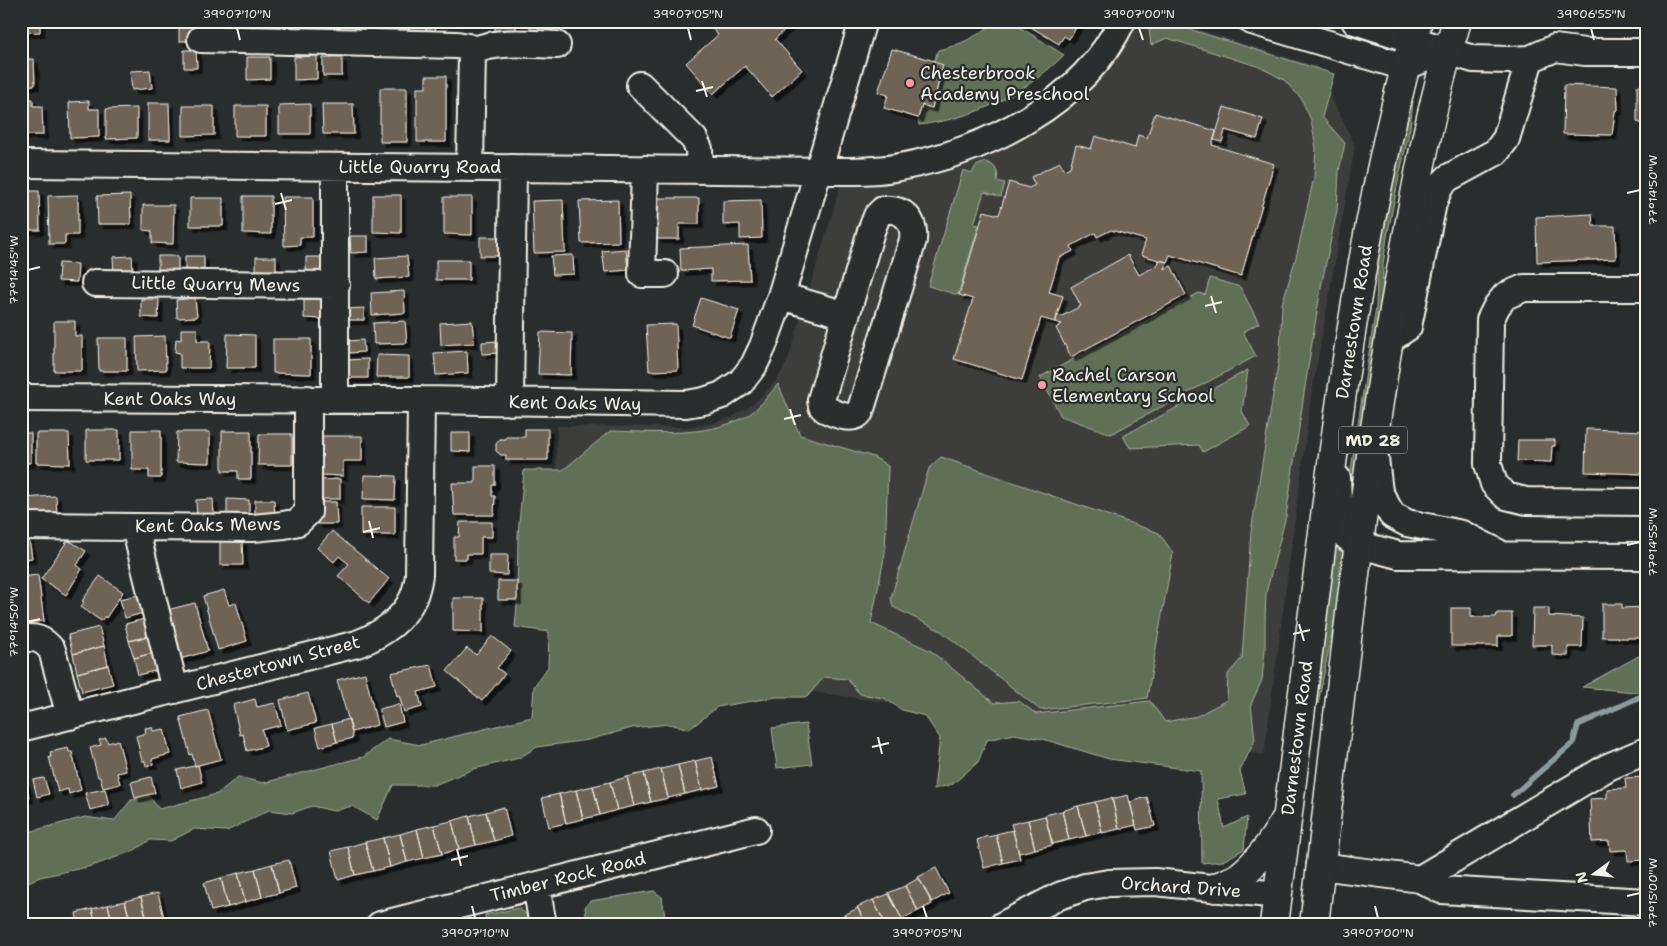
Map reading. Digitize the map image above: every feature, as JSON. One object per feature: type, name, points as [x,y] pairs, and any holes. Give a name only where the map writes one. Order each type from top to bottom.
[{"type":"main road","name":"MD 28","points":[[1314,925],[1359,543],[1389,340],[1411,214],[1434,106],[1457,21]]},
{"type":"main road","name":"Darnestown Road","points":[[1274,925],[1334,442],[1352,326],[1373,205],[1415,30]]},
{"type":"main road","points":[[1288,925],[1278,894],[1290,878],[1302,853],[1323,708],[1344,668]]},
{"type":"main road","points":[[1215,888],[1238,877],[1255,862],[1272,844],[1288,814]]},
{"type":"street","name":"Kent Oaks Way","points":[[21,398],[335,399],[686,404],[722,395],[742,382],[754,365],[763,346],[781,296],[864,21]]},
{"type":"street","name":"Little Quarry Road","points":[[21,164],[880,170],[914,164],[964,148],[1006,131],[1043,110],[1076,83],[1105,51],[1122,21]]},
{"type":"street","points":[[1252,21],[1405,66],[1448,50]]},
{"type":"street","points":[[1355,21],[1415,30],[1448,50],[1473,59],[1530,59],[1555,48],[1585,52],[1646,52]]},
{"type":"street","points":[[201,39],[457,45],[468,47],[472,52],[470,168]]},
{"type":"street","points":[[472,52],[485,46],[502,44],[557,46]]},
{"type":"street","points":[[1389,340],[1408,327],[1433,203],[1440,186],[1448,178],[1496,152],[1506,139],[1530,59]]},
{"type":"street","points":[[640,85],[694,139],[699,149],[700,170]]},
{"type":"street","points":[[335,167],[335,399]]},
{"type":"street","points":[[510,402],[513,168]]},
{"type":"street","points":[[645,169],[642,274],[665,274]]},
{"type":"street","points":[[887,210],[896,211],[906,216],[912,223],[913,240],[860,412],[854,418],[827,411],[821,403],[846,315],[877,216],[887,210]]},
{"type":"street","name":"Little Quarry Mews","points":[[95,283],[336,285]]},
{"type":"street","points":[[1646,288],[1524,288],[1505,296],[1490,320],[1488,464],[1494,484],[1506,496],[1526,501],[1646,502]]},
{"type":"street","points":[[781,296],[846,315]]},
{"type":"street","name":"Kent Oaks Mews","points":[[21,526],[253,528],[284,526],[298,522],[308,512],[308,400]]},
{"type":"street","name":"Chestertown Street","points":[[21,728],[357,644],[375,637],[391,626],[402,615],[414,598],[420,575],[421,400]]},
{"type":"street","points":[[1334,442],[1340,523],[1346,537],[1359,543],[1398,555],[1646,556]]},
{"type":"street","points":[[1373,443],[1379,492],[1392,515],[1407,523],[1462,534],[1502,554]]},
{"type":"street","points":[[135,527],[175,690]]},
{"type":"street","points":[[21,639],[37,638],[44,641],[52,650],[70,716]]},
{"type":"street","points":[[1420,879],[1608,767],[1646,751]]},
{"type":"street","name":"Timber Rock Road","points":[[380,925],[756,830]]},
{"type":"street","points":[[1320,866],[1420,879],[1441,890],[1646,902]]},
{"type":"street","name":"Orchard Drive","points":[[1003,925],[1059,896],[1102,884],[1155,882],[1278,894]]},
{"type":"street","points":[[536,886],[543,925]]},
{"type":"shaded area","name":"Rachel Carson Elementary School","points":[[1135,21],[1170,21],[1316,66],[1355,146],[1311,398],[1264,755],[714,678],[554,578],[557,426],[688,427],[710,424],[732,417],[749,407],[778,378],[788,360],[842,181],[888,180],[1102,72],[1127,38]]},
{"type":"green space","points":[[996,21],[1010,21],[1064,55],[1032,82],[997,102],[960,117],[919,125],[918,117],[922,105],[932,108],[942,74],[934,62],[938,50],[954,46],[969,39]]},
{"type":"green space","points":[[1148,21],[1163,21],[1334,74],[1322,117],[1345,143],[1339,171],[1337,210],[1321,287],[1286,516],[1266,593],[1265,650],[1262,680],[1251,704],[1255,740],[1240,771],[1246,794],[1218,799],[1224,828],[1247,817],[1244,849],[1223,861],[1202,863],[1201,771],[1109,759],[1043,739],[1014,734],[987,740],[978,762],[953,784],[934,789],[940,738],[925,716],[902,710],[884,698],[860,694],[847,679],[824,677],[807,697],[776,697],[717,707],[690,729],[669,724],[632,728],[588,740],[537,747],[519,758],[474,769],[434,785],[393,785],[377,820],[352,806],[334,811],[312,806],[292,813],[269,810],[227,831],[194,829],[171,841],[150,840],[133,851],[92,866],[40,877],[21,885],[21,834],[85,817],[114,821],[131,800],[149,796],[159,809],[217,794],[238,777],[263,783],[363,757],[388,739],[421,745],[532,717],[534,686],[548,667],[549,632],[515,627],[518,534],[524,470],[563,470],[610,431],[662,433],[696,431],[729,424],[745,417],[754,410],[778,384],[800,435],[874,457],[888,466],[885,553],[871,623],[931,651],[994,703],[1019,701],[1036,714],[1150,701],[1165,722],[1197,716],[1227,700],[1228,674],[1242,658],[1251,532],[1280,352],[1282,304],[1297,254],[1314,177],[1316,148],[1311,120],[1301,98],[1284,80],[1260,67],[1167,38],[1151,45]]},
{"type":"green space","points":[[1413,101],[1410,128],[1387,237],[1383,265],[1382,311],[1350,512],[1350,476],[1376,307],[1378,250],[1407,115]]},
{"type":"green space","points":[[985,162],[996,168],[997,181],[1005,183],[1001,197],[984,192],[974,224],[979,225],[958,295],[928,286],[963,170],[972,173],[976,166]]},
{"type":"green space","points":[[1210,278],[1240,287],[1259,323],[1243,332],[1256,356],[1111,434],[1061,416],[1040,377],[1199,293],[1205,295]]},
{"type":"green space","points":[[1248,370],[1242,411],[1250,426],[1203,452],[1199,445],[1130,448],[1123,436]]},
{"type":"green space","points":[[941,457],[1159,533],[1173,553],[1147,698],[1040,710],[941,631],[893,607],[891,598],[929,468]]},
{"type":"green space","points":[[1333,541],[1348,552],[1318,704],[1313,703]]},
{"type":"green space","points":[[1646,652],[1646,693],[1582,687]]},
{"type":"green space","points":[[806,724],[812,764],[777,768],[772,728]]},
{"type":"green space","points":[[654,891],[662,897],[665,917],[653,925],[587,925],[585,907],[590,901]]},
{"type":"green space","points":[[519,908],[527,915],[529,925],[486,925],[485,915]]},
{"type":"building","points":[[21,21],[40,21],[40,32],[21,33]]},
{"type":"building","points":[[227,21],[246,21],[246,35],[227,34]]},
{"type":"building","points":[[274,21],[294,21],[294,35],[274,36]]},
{"type":"building","points":[[323,21],[357,21],[357,36],[323,36]]},
{"type":"building","points":[[408,21],[436,21],[435,37],[408,36]]},
{"type":"building","points":[[495,21],[516,21],[516,37],[495,36]]},
{"type":"building","points":[[530,21],[552,21],[552,37],[530,37]]},
{"type":"building","points":[[706,21],[794,21],[775,39],[802,70],[772,97],[745,66],[713,94],[686,63],[718,35]]},
{"type":"building","points":[[1021,21],[1076,21],[1079,23],[1069,39],[1064,36],[1059,44]]},
{"type":"building","points":[[179,22],[198,22],[197,41],[179,41]]},
{"type":"building","name":"Chesterbrook Academy Preschool","points":[[892,49],[943,65],[932,108],[922,105],[918,118],[884,108],[888,95],[878,92]]},
{"type":"building","points":[[184,50],[196,50],[197,68],[184,68]]},
{"type":"building","points":[[317,56],[317,79],[294,80],[294,57]]},
{"type":"building","points":[[247,57],[270,57],[270,79],[247,80]]},
{"type":"building","points":[[323,58],[342,58],[342,76],[323,76]]},
{"type":"building","points":[[21,59],[34,59],[35,85],[21,86]]},
{"type":"building","points":[[150,70],[152,88],[132,90],[130,71]]},
{"type":"building","points":[[426,76],[446,76],[446,142],[417,142],[417,88],[426,88]]},
{"type":"building","points":[[1564,85],[1617,87],[1618,110],[1615,111],[1612,135],[1563,134]]},
{"type":"building","points":[[1637,86],[1646,87],[1646,135],[1643,135],[1643,124],[1637,122]]},
{"type":"building","points":[[380,88],[407,88],[407,142],[380,142]]},
{"type":"building","points":[[21,99],[33,99],[33,106],[42,106],[43,135],[21,135]]},
{"type":"building","points":[[89,101],[89,109],[99,109],[99,137],[70,138],[69,102]]},
{"type":"building","points":[[148,103],[169,103],[170,140],[148,140]]},
{"type":"building","points":[[310,104],[310,134],[279,134],[279,105]]},
{"type":"building","points":[[322,104],[353,104],[354,134],[323,134]]},
{"type":"building","points":[[183,106],[214,106],[214,135],[183,136]]},
{"type":"building","points":[[235,106],[266,106],[266,136],[235,136]]},
{"type":"building","points":[[1224,107],[1263,119],[1257,139],[1225,130],[1222,142],[1214,140]]},
{"type":"building","points":[[137,108],[137,138],[106,139],[106,109]]},
{"type":"building","name":"Rachel Carson Elementary School","points":[[1155,113],[1216,131],[1212,145],[1274,164],[1241,276],[1170,255],[1167,262],[1141,255],[1146,240],[1111,230],[1097,237],[1095,233],[1071,246],[1073,251],[1059,258],[1049,292],[1063,296],[1055,322],[1041,318],[1022,380],[954,359],[973,299],[959,295],[984,211],[999,215],[1009,182],[1029,188],[1035,185],[1031,177],[1060,162],[1064,170],[1070,167],[1076,145],[1091,149],[1095,136],[1135,148],[1138,135],[1147,138]]},
{"type":"building","points":[[21,191],[39,191],[40,230],[21,230]]},
{"type":"building","points":[[78,195],[78,235],[65,235],[65,244],[49,244],[48,196]]},
{"type":"building","points":[[130,195],[131,224],[98,224],[97,196]]},
{"type":"building","points":[[373,195],[401,195],[401,233],[373,232]]},
{"type":"building","points":[[243,196],[271,196],[271,234],[243,233]]},
{"type":"building","points":[[283,197],[313,197],[313,237],[300,237],[300,245],[284,246]]},
{"type":"building","points":[[444,197],[472,197],[472,235],[444,234]]},
{"type":"building","points":[[190,198],[223,198],[223,226],[190,226]]},
{"type":"building","points":[[657,198],[699,198],[699,224],[679,224],[679,239],[657,239]]},
{"type":"building","points":[[563,200],[565,252],[534,253],[532,201]]},
{"type":"building","points":[[618,200],[619,242],[581,243],[579,201]]},
{"type":"building","points":[[761,200],[762,238],[740,239],[740,224],[723,225],[723,201]]},
{"type":"building","points":[[143,205],[174,205],[173,244],[152,243],[152,231],[143,230]]},
{"type":"building","points":[[1592,214],[1593,226],[1615,226],[1616,259],[1537,262],[1536,217]]},
{"type":"building","points":[[350,236],[368,236],[368,252],[351,253]]},
{"type":"building","points":[[480,237],[499,237],[499,256],[480,256]]},
{"type":"building","points":[[748,245],[750,280],[711,281],[711,269],[681,271],[680,248]]},
{"type":"building","points":[[626,249],[628,270],[605,272],[602,251]]},
{"type":"building","points":[[573,255],[574,274],[553,275],[551,256]]},
{"type":"building","points":[[1128,255],[1139,275],[1158,265],[1159,260],[1167,262],[1165,269],[1171,266],[1186,295],[1071,357],[1056,328],[1062,324],[1055,322],[1058,315],[1062,316],[1081,306],[1071,287]]},
{"type":"building","points":[[132,256],[133,274],[114,275],[113,257]]},
{"type":"building","points":[[158,256],[178,256],[178,275],[158,275]]},
{"type":"building","points":[[185,256],[204,256],[204,275],[185,275]]},
{"type":"building","points":[[407,256],[409,277],[376,279],[375,258]]},
{"type":"building","points":[[256,257],[276,257],[276,275],[256,276]]},
{"type":"building","points":[[306,257],[324,257],[324,276],[306,276]]},
{"type":"building","points":[[436,260],[469,260],[469,280],[436,280]]},
{"type":"building","points":[[59,263],[78,264],[77,282],[58,281]]},
{"type":"building","points":[[404,291],[405,313],[372,315],[371,293]]},
{"type":"building","points":[[195,298],[197,317],[177,318],[176,300]]},
{"type":"building","points":[[701,298],[739,310],[730,338],[692,325]]},
{"type":"building","points":[[141,299],[159,299],[158,318],[141,317]]},
{"type":"building","points":[[304,299],[324,299],[323,319],[304,318]]},
{"type":"building","points":[[364,308],[364,320],[346,320],[346,309]]},
{"type":"building","points":[[54,321],[75,321],[75,336],[82,336],[82,371],[54,371]]},
{"type":"building","points":[[405,321],[407,343],[374,344],[373,323]]},
{"type":"building","points":[[472,321],[474,343],[441,345],[440,323]]},
{"type":"building","points":[[676,324],[678,370],[649,371],[646,325]]},
{"type":"building","points":[[181,329],[197,329],[197,341],[210,341],[209,368],[180,368],[180,353],[175,352],[176,339],[181,340]]},
{"type":"building","points":[[540,332],[572,333],[571,375],[538,374]]},
{"type":"building","points":[[227,334],[255,335],[255,368],[226,368]]},
{"type":"building","points":[[165,336],[166,370],[137,371],[136,337]]},
{"type":"building","points":[[98,338],[127,338],[127,371],[99,371]]},
{"type":"building","points":[[273,339],[311,339],[311,374],[273,373]]},
{"type":"building","points":[[363,340],[364,352],[346,353],[346,341]]},
{"type":"building","points":[[499,341],[500,353],[482,354],[482,342]]},
{"type":"building","points":[[467,351],[468,373],[436,375],[434,353]]},
{"type":"building","points":[[377,355],[409,356],[409,377],[376,377]]},
{"type":"building","points":[[368,359],[368,378],[345,378],[345,360]]},
{"type":"building","points":[[525,429],[548,429],[548,460],[506,460],[506,455],[501,455],[496,451],[496,444],[500,439],[506,439],[506,437],[525,437]]},
{"type":"building","points":[[1586,429],[1646,431],[1646,474],[1585,472]]},
{"type":"building","points":[[86,430],[119,430],[119,460],[86,460]]},
{"type":"building","points":[[132,430],[161,430],[161,478],[149,478],[149,470],[132,470]]},
{"type":"building","points":[[222,431],[251,431],[251,479],[238,479],[238,471],[222,471]]},
{"type":"building","points":[[177,432],[210,432],[210,463],[176,462]]},
{"type":"building","points":[[21,433],[31,433],[31,463],[21,463]]},
{"type":"building","points":[[36,433],[69,433],[70,464],[36,463]]},
{"type":"building","points":[[451,433],[470,433],[470,452],[451,451]]},
{"type":"building","points":[[259,434],[292,434],[292,465],[258,465]]},
{"type":"building","points":[[321,436],[362,436],[362,461],[343,461],[343,476],[321,475]]},
{"type":"building","points":[[1518,440],[1555,440],[1555,446],[1552,446],[1551,462],[1517,461]]},
{"type":"building","points":[[475,466],[495,466],[495,485],[492,485],[492,496],[495,496],[494,515],[454,515],[452,483],[475,483]]},
{"type":"building","points":[[364,475],[396,476],[395,500],[363,499]]},
{"type":"building","points":[[340,479],[340,499],[321,499],[321,480]]},
{"type":"building","points":[[56,496],[57,517],[21,519],[21,498]]},
{"type":"building","points":[[213,499],[214,517],[197,518],[196,500]]},
{"type":"building","points":[[227,499],[249,500],[249,519],[227,519]]},
{"type":"building","points":[[255,500],[274,500],[275,518],[255,519]]},
{"type":"building","points":[[317,502],[336,502],[337,524],[317,524]]},
{"type":"building","points":[[361,507],[395,507],[395,535],[361,535]]},
{"type":"building","points":[[460,522],[492,522],[492,537],[481,537],[481,554],[467,554],[467,559],[454,559],[454,537],[459,537]]},
{"type":"building","points":[[332,531],[389,579],[369,603],[338,576],[349,564],[339,556],[334,562],[317,548]]},
{"type":"building","points":[[29,538],[32,558],[21,560],[21,539]]},
{"type":"building","points":[[68,540],[86,551],[77,565],[82,569],[66,595],[41,579]]},
{"type":"building","points":[[220,541],[242,541],[243,565],[220,565]]},
{"type":"building","points":[[489,555],[508,555],[507,575],[489,574]]},
{"type":"building","points":[[38,575],[44,621],[25,623],[21,577]]},
{"type":"building","points":[[100,576],[123,592],[106,618],[105,616],[101,621],[81,607],[84,602],[82,601]]},
{"type":"building","points":[[498,581],[517,581],[517,600],[498,600]]},
{"type":"building","points":[[224,590],[229,605],[236,603],[247,641],[218,650],[203,596]]},
{"type":"building","points":[[138,595],[143,613],[125,618],[120,599]]},
{"type":"building","points":[[453,598],[483,598],[483,632],[453,631]]},
{"type":"building","points":[[195,603],[208,651],[180,659],[167,610]]},
{"type":"building","points":[[1602,604],[1622,604],[1622,608],[1646,607],[1646,638],[1602,637]]},
{"type":"building","points":[[1451,608],[1471,608],[1471,617],[1496,617],[1497,613],[1512,613],[1512,636],[1498,636],[1498,646],[1451,646]]},
{"type":"building","points":[[1533,608],[1549,608],[1549,616],[1583,618],[1582,647],[1568,647],[1568,656],[1552,655],[1552,645],[1532,645]]},
{"type":"building","points":[[145,619],[149,636],[129,641],[125,624]]},
{"type":"building","points":[[99,627],[104,646],[73,654],[68,635]]},
{"type":"building","points":[[149,636],[153,653],[134,658],[129,641]]},
{"type":"building","points":[[492,636],[511,651],[497,668],[505,674],[482,701],[447,671],[467,648],[476,655]]},
{"type":"building","points":[[104,646],[108,665],[77,673],[73,654]]},
{"type":"building","points":[[153,653],[158,670],[138,675],[134,658]]},
{"type":"building","points":[[108,665],[113,684],[82,692],[77,673]]},
{"type":"building","points":[[431,665],[437,687],[418,692],[422,707],[404,712],[399,695],[397,696],[391,673]]},
{"type":"building","points":[[365,673],[377,725],[352,732],[337,680]]},
{"type":"building","points":[[308,693],[316,723],[287,730],[280,700]]},
{"type":"building","points":[[255,699],[257,707],[275,703],[281,725],[262,730],[266,746],[247,751],[243,734],[240,735],[233,705]]},
{"type":"building","points":[[399,704],[403,722],[384,727],[379,709]]},
{"type":"building","points":[[208,710],[221,759],[195,766],[192,754],[190,755],[180,717]]},
{"type":"building","points":[[349,719],[353,738],[337,742],[332,724]]},
{"type":"building","points":[[332,724],[337,742],[320,747],[315,728]]},
{"type":"building","points":[[152,727],[153,731],[164,729],[170,754],[152,759],[153,764],[146,766],[145,761],[142,761],[136,736],[146,733],[145,728]]},
{"type":"building","points":[[106,738],[108,743],[118,740],[126,771],[117,773],[120,784],[103,788],[90,748],[101,745],[99,740]]},
{"type":"building","points":[[68,748],[69,752],[72,752],[81,790],[69,794],[68,789],[58,792],[49,757],[51,757],[50,752]]},
{"type":"building","points":[[712,757],[719,786],[702,790],[695,761]]},
{"type":"building","points":[[695,761],[702,790],[685,794],[678,765]]},
{"type":"building","points":[[198,765],[202,782],[181,788],[177,770]]},
{"type":"building","points":[[678,765],[685,794],[668,798],[661,769]]},
{"type":"building","points":[[661,769],[668,798],[651,802],[644,773]]},
{"type":"building","points":[[644,773],[651,802],[634,806],[627,777]]},
{"type":"building","points":[[151,777],[155,793],[135,798],[131,782]]},
{"type":"building","points":[[627,777],[634,806],[617,810],[610,782]]},
{"type":"building","points":[[1646,777],[1646,860],[1628,861],[1627,850],[1610,851],[1609,841],[1592,842],[1590,799],[1607,798],[1607,789],[1626,788],[1625,778]]},
{"type":"building","points":[[44,778],[49,794],[37,797],[33,780]]},
{"type":"building","points":[[25,781],[29,798],[21,801],[21,782]]},
{"type":"building","points":[[610,782],[617,810],[600,815],[593,786]]},
{"type":"building","points":[[593,786],[600,815],[583,819],[576,790]]},
{"type":"building","points":[[105,789],[109,805],[90,810],[85,793]]},
{"type":"building","points":[[576,790],[583,819],[566,823],[559,794]]},
{"type":"building","points":[[559,794],[566,823],[549,827],[542,798]]},
{"type":"building","points":[[1128,795],[1136,825],[1119,829],[1112,799]]},
{"type":"building","points":[[1147,797],[1155,826],[1137,830],[1130,802]]},
{"type":"building","points":[[1112,798],[1119,829],[1102,833],[1095,802]]},
{"type":"building","points":[[1095,802],[1102,832],[1086,836],[1078,806]]},
{"type":"building","points":[[1078,806],[1086,836],[1069,840],[1062,811]]},
{"type":"building","points":[[504,807],[511,836],[494,841],[486,812]]},
{"type":"building","points":[[1062,811],[1069,840],[1052,844],[1045,815]]},
{"type":"building","points":[[486,812],[494,841],[476,845],[469,816]]},
{"type":"building","points":[[469,816],[476,845],[459,849],[452,821]]},
{"type":"building","points":[[1045,816],[1053,845],[1035,849],[1028,820]]},
{"type":"building","points":[[1028,820],[1035,849],[1019,853],[1011,824]]},
{"type":"building","points":[[452,821],[459,849],[442,854],[434,825]]},
{"type":"building","points":[[434,825],[442,854],[424,858],[417,829]]},
{"type":"building","points":[[417,829],[424,858],[407,862],[400,834]]},
{"type":"building","points":[[1013,830],[1020,859],[1003,863],[996,834]]},
{"type":"building","points":[[400,834],[407,862],[390,867],[383,838]]},
{"type":"building","points":[[996,835],[1003,863],[984,868],[977,840]]},
{"type":"building","points":[[383,838],[390,867],[373,871],[365,842]]},
{"type":"building","points":[[365,842],[373,871],[355,875],[348,847]]},
{"type":"building","points":[[348,847],[355,875],[338,880],[331,851]]},
{"type":"building","points":[[289,860],[296,888],[279,893],[272,864]]},
{"type":"building","points":[[272,864],[279,893],[262,897],[255,869]]},
{"type":"building","points":[[936,868],[949,893],[932,902],[918,877]]},
{"type":"building","points":[[255,869],[262,897],[245,902],[238,873]]},
{"type":"building","points":[[238,873],[245,902],[228,907],[221,878]]},
{"type":"building","points":[[221,878],[228,907],[211,911],[204,883]]},
{"type":"building","points":[[919,878],[932,904],[918,911],[905,886]]},
{"type":"building","points":[[905,886],[918,911],[902,919],[888,893]]},
{"type":"building","points":[[158,893],[165,922],[148,925],[141,897]]},
{"type":"building","points":[[889,894],[902,919],[892,925],[886,925],[873,900]]},
{"type":"building","points":[[141,897],[148,925],[131,925],[125,901]]},
{"type":"building","points":[[873,900],[886,925],[866,925],[857,907]]},
{"type":"building","points":[[125,901],[131,925],[113,925],[108,905]]},
{"type":"building","points":[[108,905],[113,925],[96,925],[92,909]]},
{"type":"building","points":[[858,908],[866,925],[846,925],[842,916]]},
{"type":"building","points":[[92,909],[96,925],[78,925],[76,913]]},
{"type":"building","points":[[843,918],[846,925],[827,924],[836,922]]},
{"type":"waterway","points":[[1513,795],[1573,743],[1578,725],[1646,694]]},
{"type":"place","name":"Chesterbrook Academy Preschool","points":[[910,83]]},
{"type":"place","name":"Rachel Carson Elementary School","points":[[1042,385]]}]
